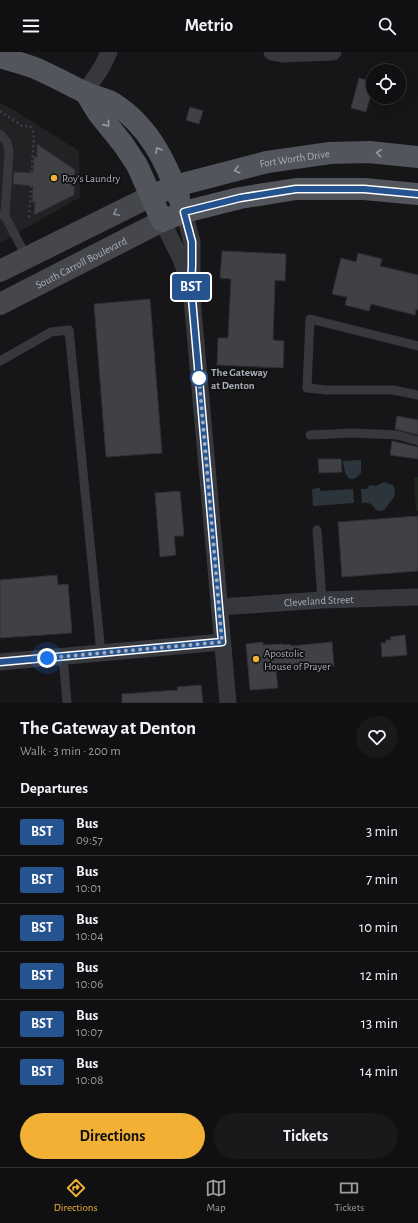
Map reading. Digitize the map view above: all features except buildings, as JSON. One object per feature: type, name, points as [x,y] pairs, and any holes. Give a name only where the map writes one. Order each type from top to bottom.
[{"type":"main road","points":[[0,57],[35,68],[85,92],[111,102],[136,121],[151,139],[163,158],[184,212]]},
{"type":"main road","points":[[85,92],[98,113],[123,144],[137,165],[162,221],[184,212],[240,198],[296,189],[364,189],[418,194]]},
{"type":"main road","name":"Fort Worth Drive","points":[[151,196],[175,186],[267,162],[330,153],[369,152],[418,156]]},
{"type":"main road","points":[[0,271],[151,196]]},
{"type":"main road","name":"South Carroll Boulevard","points":[[0,304],[162,221]]},
{"type":"street","points":[[85,92],[110,52]]},
{"type":"street","points":[[272,52],[282,54],[333,52]]},
{"type":"street","points":[[184,212],[192,242],[191,287],[228,703]]},
{"type":"street","points":[[162,221],[181,259],[191,287]]},
{"type":"street","name":"Cleveland Street","points":[[219,607],[322,600],[418,597]]},
{"type":"street","points":[[0,662],[222,642]]},
{"type":"lane","points":[[0,134],[7,142],[8,152],[3,215],[27,258]]},
{"type":"lane","points":[[418,346],[310,319],[307,388],[327,390],[393,390],[418,395]]},
{"type":"lane","points":[[0,361],[51,332],[69,330],[102,653]]},
{"type":"lane","points":[[310,435],[353,433],[397,435],[418,441]]},
{"type":"lane","points":[[317,530],[322,600]]},
{"type":"lane","points":[[63,656],[67,703]]},
{"type":"path","points":[[0,111],[22,126],[30,126],[34,134],[28,218]]},
{"type":"shaded area","points":[[0,103],[79,151],[80,197],[0,243]]},
{"type":"shaded area","points":[[361,460],[361,473],[357,477],[350,479],[344,470],[343,461]]},
{"type":"shaded area","points":[[418,477],[418,511],[416,511],[414,478]]},
{"type":"shaded area","points":[[384,482],[393,485],[395,491],[394,497],[384,510],[376,510],[370,504],[362,503],[361,489],[367,489],[370,485],[376,486]]},
{"type":"shaded area","points":[[320,488],[320,491],[353,489],[354,503],[313,506],[312,489]]},
{"type":"bus line","name":"BST","points":[[0,662],[222,642],[191,287],[192,242],[184,212],[240,198],[296,189],[364,189],[418,194]]},
{"type":"place","name":"Roy's Laundry","points":[[54,178]]},
{"type":"place","name":"The Gateway at Denton","points":[[199,378]]},
{"type":"place","name":"Apostolic House of Prayer","points":[[256,659]]},
{"type":"route","points":[[47,658],[222,642],[199,378]]}]
